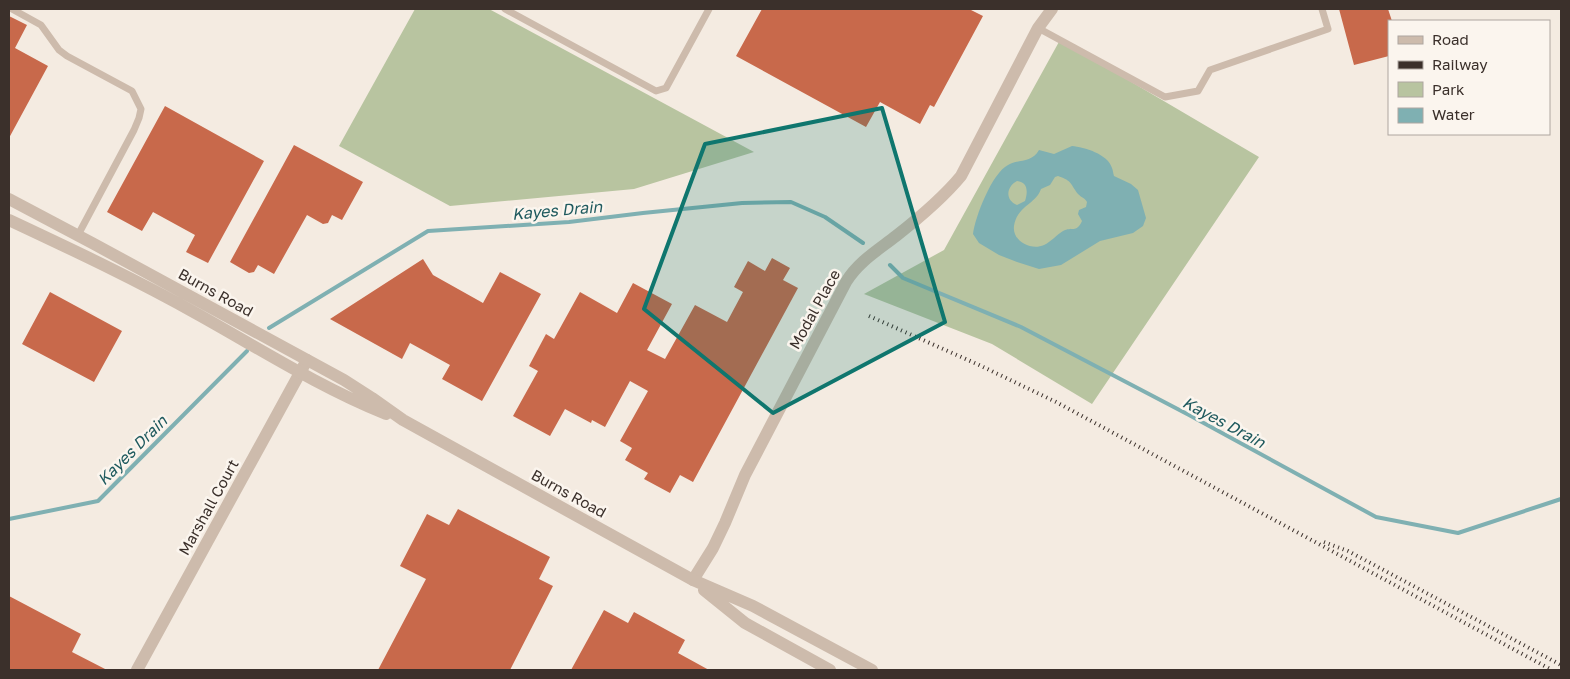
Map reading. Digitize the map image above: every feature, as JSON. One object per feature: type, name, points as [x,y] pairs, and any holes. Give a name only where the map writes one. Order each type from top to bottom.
[{"type":"street","name":"Modal Place","points":[[692,580],[713,548],[745,475],[851,273],[866,258],[897,236],[944,197],[961,176],[1038,28],[1052,9]]},
{"type":"street","name":"Burns Road","points":[[9,199],[307,360],[365,393],[403,420],[692,580],[753,606],[872,670]]},
{"type":"street","name":"Burns Road","points":[[9,220],[112,268],[300,372],[365,405],[403,420]]},
{"type":"street","points":[[70,249],[78,235]]},
{"type":"street","name":"Marshall Court","points":[[137,670],[307,360]]},
{"type":"street","name":"Burns Road","points":[[692,580],[745,623],[830,670]]},
{"type":"lane","points":[[12,9],[41,25],[59,50],[67,56],[132,91],[140,109],[139,118],[134,130],[78,235]]},
{"type":"lane","points":[[505,9],[656,91],[666,88],[709,9]]},
{"type":"lane","points":[[1038,28],[1165,98],[1198,91],[1210,70],[1328,29],[1322,9]]},
{"type":"highlighted area","points":[[882,108],[945,322],[773,413],[644,309],[705,144]]},
{"type":"green space","points":[[415,9],[489,9],[754,152],[634,189],[450,206],[339,146]]},
{"type":"green space","points":[[1060,40],[1259,157],[1092,404],[992,344],[864,294],[944,250]]},
{"type":"water","points":[[1072,146],[1089,150],[1106,159],[1110,163],[1114,176],[1131,184],[1138,190],[1146,218],[1143,226],[1133,233],[1100,241],[1061,265],[1039,269],[999,255],[979,243],[973,234],[974,226],[985,196],[996,177],[1008,165],[1033,157],[1039,150],[1054,154]],"holes":[[[1058,176],[1069,181],[1078,194],[1087,202],[1086,207],[1079,210],[1078,214],[1082,221],[1076,229],[1063,231],[1044,245],[1039,247],[1028,246],[1016,236],[1014,231],[1016,219],[1023,209],[1039,194],[1041,189],[1050,185],[1055,177]],[[1017,181],[1023,183],[1027,191],[1025,201],[1017,205],[1010,200],[1008,193]]]},
{"type":"building","points":[[762,9],[969,9],[983,16],[934,107],[930,105],[920,124],[880,102],[866,127],[736,56]]},
{"type":"building","points":[[1339,9],[1388,9],[1392,20],[1388,20],[1388,56],[1354,65]]},
{"type":"building","points":[[9,16],[27,25],[15,48],[48,66],[9,138]]},
{"type":"building","points":[[165,106],[264,161],[208,263],[186,252],[195,235],[153,212],[142,231],[107,212]]},
{"type":"building","points":[[294,145],[363,182],[342,220],[332,215],[328,223],[323,224],[307,215],[274,274],[258,265],[254,272],[249,273],[230,262]]},
{"type":"building","points":[[772,258],[790,268],[783,280],[798,288],[693,482],[680,475],[670,493],[644,479],[648,473],[625,460],[632,448],[620,441],[648,391],[630,381],[605,427],[592,420],[591,423],[565,409],[550,436],[513,416],[538,371],[529,366],[546,334],[554,339],[580,292],[617,313],[633,283],[672,304],[647,350],[665,359],[695,305],[727,322],[743,292],[734,287],[748,261],[765,271]]},
{"type":"building","points":[[423,259],[433,275],[483,303],[500,272],[541,294],[482,401],[442,379],[450,365],[410,343],[402,359],[330,319]]},
{"type":"building","points":[[50,292],[122,331],[94,382],[22,344]]},
{"type":"building","points":[[458,509],[550,557],[539,579],[553,586],[510,670],[378,670],[426,579],[400,566],[427,514],[449,525]]},
{"type":"building","points":[[9,596],[81,634],[72,652],[107,670],[9,670]]},
{"type":"building","points":[[604,610],[628,623],[634,612],[685,640],[678,653],[709,670],[571,670]]},
{"type":"waterway","name":"Kayes Drain","points":[[269,328],[428,231],[569,222],[742,203],[791,202],[825,217],[863,243]]},
{"type":"waterway","name":"Kayes Drain","points":[[890,265],[903,278],[1021,327],[1189,415],[1376,517],[1458,533],[1561,499]]},
{"type":"waterway","name":"Kayes Drain","points":[[9,519],[98,501],[247,351]]},
{"type":"railway","points":[[869,316],[977,364],[1056,402],[1552,670]]},
{"type":"railway","points":[[1324,542],[1348,551],[1561,665]]}]
